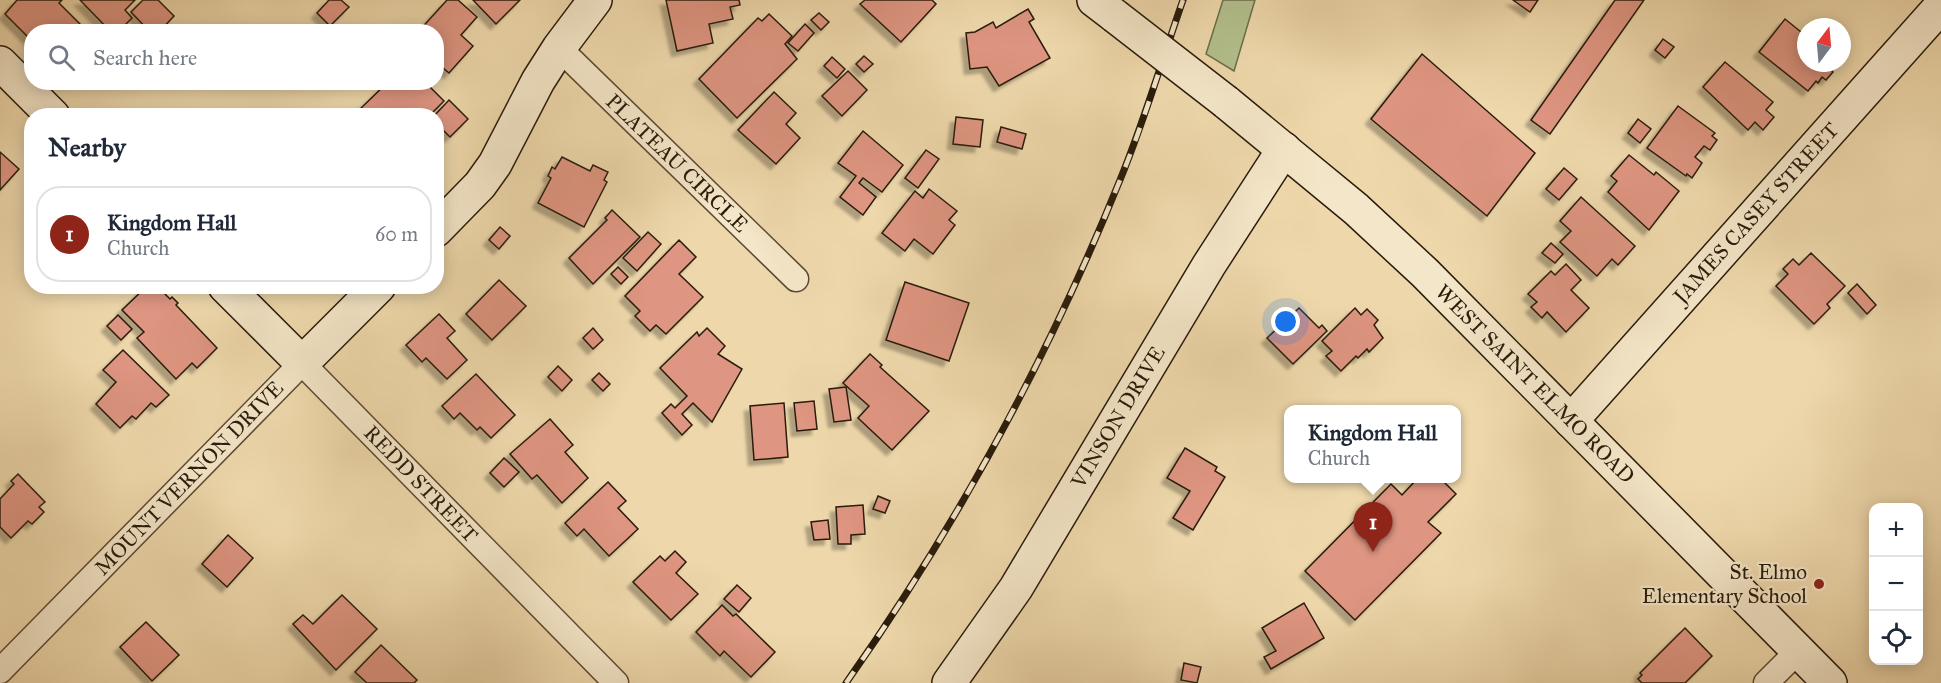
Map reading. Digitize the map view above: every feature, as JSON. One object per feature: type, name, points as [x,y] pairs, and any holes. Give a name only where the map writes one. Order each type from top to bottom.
[{"type":"street","points":[[444,222],[480,185],[495,164],[559,48],[595,0]]},
{"type":"street","name":"JAMES CASEY STREET","points":[[1571,421],[1941,6]]},
{"type":"street","name":"WEST SAINT ELMO ROAD","points":[[1105,8],[1226,102],[1356,208],[1425,273],[1830,683]]},
{"type":"street","name":"PLATEAU CIRCLE","points":[[559,48],[796,279]]},
{"type":"street","points":[[0,63],[24,87]]},
{"type":"street","points":[[26,90],[44,108]]},
{"type":"street","name":"VINSON DRIVE","points":[[948,683],[1016,588],[1209,265],[1284,149]]},
{"type":"street","name":"REDD STREET","points":[[233,294],[616,683]]},
{"type":"street","name":"MOUNT VERNON DRIVE","points":[[0,671],[371,294]]},
{"type":"street","points":[[1766,683],[1798,651]]},
{"type":"green space","points":[[1223,0],[1255,0],[1234,71],[1206,54]]},
{"type":"building","points":[[17,0],[62,0],[59,3],[80,24],[24,24],[24,33],[5,14]]},
{"type":"building","points":[[80,0],[135,0],[125,10],[132,18],[126,24],[103,24]]},
{"type":"building","points":[[143,0],[158,0],[174,16],[166,24],[142,24],[131,12]]},
{"type":"building","points":[[329,0],[341,0],[349,7],[332,24],[328,24],[317,13]]},
{"type":"building","points":[[447,0],[458,0],[477,17],[461,35],[473,46],[449,73],[444,69],[444,24],[425,24]]},
{"type":"building","points":[[473,0],[520,0],[496,24]]},
{"type":"building","points":[[666,0],[739,0],[740,5],[730,7],[733,19],[709,24],[713,43],[677,51]]},
{"type":"building","points":[[865,0],[932,0],[936,4],[901,42],[860,4]]},
{"type":"building","points":[[1513,0],[1538,0],[1530,12]]},
{"type":"building","points":[[1615,0],[1644,0],[1550,134],[1531,120]]},
{"type":"building","points":[[1028,9],[1034,19],[1029,22],[1050,58],[999,86],[987,67],[970,69],[966,33],[975,32],[993,22],[996,28]]},
{"type":"building","points":[[819,13],[829,22],[821,30],[811,20]]},
{"type":"building","points":[[769,14],[792,36],[785,44],[797,59],[737,118],[699,79],[758,18],[762,21]]},
{"type":"building","points":[[1785,19],[1797,29],[1797,72],[1833,72],[1826,80],[1822,77],[1818,83],[1816,81],[1808,91],[1759,52]]},
{"type":"building","points":[[805,24],[814,33],[798,51],[788,43]]},
{"type":"building","points":[[1663,39],[1674,47],[1665,58],[1655,50]]},
{"type":"building","points":[[1422,54],[1535,153],[1487,216],[1371,119]]},
{"type":"building","points":[[864,56],[873,64],[864,72],[856,64]]},
{"type":"building","points":[[832,57],[845,69],[837,78],[824,66]]},
{"type":"building","points":[[1725,62],[1773,102],[1766,110],[1774,117],[1763,130],[1755,122],[1748,130],[1703,87]]},
{"type":"building","points":[[848,71],[867,90],[842,116],[822,96]]},
{"type":"building","points":[[380,90],[433,90],[444,101],[437,108],[361,108]]},
{"type":"building","points":[[774,92],[796,113],[786,124],[800,138],[776,164],[738,130]]},
{"type":"building","points":[[449,100],[468,119],[450,137],[444,131],[444,108],[442,108]]},
{"type":"building","points":[[1678,106],[1715,133],[1712,136],[1717,140],[1710,150],[1704,146],[1695,157],[1702,163],[1692,178],[1647,148]]},
{"type":"building","points":[[956,117],[983,120],[980,147],[953,144]]},
{"type":"building","points":[[1638,119],[1651,129],[1640,143],[1628,133]]},
{"type":"building","points":[[1001,127],[1026,134],[1022,149],[997,142]]},
{"type":"building","points":[[863,131],[903,165],[882,192],[863,178],[859,183],[876,197],[863,215],[840,197],[856,176],[838,163]]},
{"type":"building","points":[[926,150],[939,159],[918,188],[905,178]]},
{"type":"building","points":[[0,152],[19,169],[0,190]]},
{"type":"building","points":[[1629,155],[1654,175],[1656,172],[1679,191],[1649,230],[1608,192],[1617,181],[1611,176]]},
{"type":"building","points":[[562,157],[590,171],[593,165],[608,172],[604,180],[607,182],[584,227],[538,203],[551,178],[548,176],[552,167],[555,169]]},
{"type":"building","points":[[1564,168],[1577,179],[1559,200],[1546,189]]},
{"type":"building","points":[[929,189],[957,211],[949,220],[955,225],[933,254],[914,239],[905,251],[882,233],[915,191],[923,198]]},
{"type":"building","points":[[1581,197],[1635,246],[1618,265],[1612,259],[1597,276],[1560,242],[1571,231],[1560,221]]},
{"type":"building","points":[[612,210],[640,237],[593,284],[569,258],[607,220],[605,218]]},
{"type":"building","points":[[500,227],[510,236],[499,249],[489,240]]},
{"type":"building","points":[[648,232],[661,244],[637,271],[623,258]]},
{"type":"building","points":[[679,240],[696,257],[679,274],[703,297],[666,334],[656,325],[650,331],[635,316],[640,311],[625,296]]},
{"type":"building","points":[[1551,243],[1563,254],[1555,263],[1542,253]]},
{"type":"building","points":[[1811,253],[1845,286],[1827,304],[1830,308],[1814,324],[1776,286],[1788,274],[1783,269],[1793,259],[1799,265]]},
{"type":"building","points":[[1566,264],[1581,280],[1571,290],[1589,308],[1566,332],[1547,312],[1542,318],[1531,307],[1537,302],[1528,294],[1551,271],[1555,275]]},
{"type":"building","points":[[618,267],[628,277],[621,284],[611,274]]},
{"type":"building","points":[[499,280],[526,306],[492,340],[466,314]]},
{"type":"building","points":[[905,282],[969,303],[949,361],[886,340]]},
{"type":"building","points":[[1857,284],[1876,305],[1867,314],[1848,293]]},
{"type":"building","points":[[139,294],[165,294],[178,303],[176,305],[217,348],[197,368],[192,363],[176,379],[137,338],[144,332],[122,310]]},
{"type":"building","points":[[1299,308],[1319,328],[1322,325],[1327,331],[1293,364],[1267,338]]},
{"type":"building","points":[[1355,308],[1361,315],[1367,309],[1378,320],[1374,325],[1383,338],[1369,352],[1367,349],[1358,358],[1356,356],[1341,371],[1326,356],[1332,351],[1322,341]]},
{"type":"building","points":[[439,314],[455,331],[447,338],[467,360],[447,379],[426,358],[422,362],[406,345]]},
{"type":"building","points":[[118,315],[132,329],[121,340],[107,326]]},
{"type":"building","points":[[593,328],[603,340],[593,349],[583,338]]},
{"type":"building","points":[[707,328],[725,346],[718,354],[742,369],[712,422],[693,403],[682,414],[692,425],[682,435],[662,413],[671,404],[675,408],[687,396],[660,368],[697,332],[699,336]]},
{"type":"building","points":[[123,350],[169,395],[156,407],[151,403],[136,419],[132,416],[120,428],[96,404],[116,382],[103,370]]},
{"type":"building","points":[[870,354],[882,365],[880,367],[929,411],[892,450],[858,418],[869,406],[843,383]]},
{"type":"building","points":[[558,366],[572,380],[562,391],[548,377]]},
{"type":"building","points":[[599,373],[610,384],[603,391],[592,380]]},
{"type":"building","points":[[476,374],[515,415],[491,438],[480,427],[477,430],[460,413],[454,419],[442,406]]},
{"type":"building","points":[[846,387],[851,420],[834,422],[829,389]]},
{"type":"building","points":[[814,401],[817,429],[797,431],[794,403]]},
{"type":"building","points":[[784,403],[788,457],[754,460],[750,406]]},
{"type":"building","points":[[550,419],[573,445],[565,452],[588,478],[562,503],[537,475],[532,479],[510,454]]},
{"type":"building","points":[[1185,448],[1217,467],[1215,471],[1225,477],[1193,530],[1173,518],[1190,491],[1167,478]]},
{"type":"building","points":[[504,458],[519,472],[504,487],[490,473]]},
{"type":"building","points":[[18,474],[45,502],[39,507],[44,512],[32,524],[28,521],[11,538],[0,527],[0,499],[14,484],[11,481]]},
{"type":"building","points":[[608,482],[626,501],[618,508],[638,529],[609,556],[584,529],[577,536],[565,523]]},
{"type":"building","points":[[1413,483],[1445,483],[1456,494],[1428,522],[1441,533],[1355,620],[1305,571],[1391,484],[1402,495]]},
{"type":"building","points":[[878,496],[890,501],[885,513],[873,509]]},
{"type":"building","points":[[863,505],[865,534],[851,535],[851,544],[838,544],[836,507]]},
{"type":"building","points":[[828,520],[830,539],[814,540],[811,522]]},
{"type":"building","points":[[228,535],[253,558],[227,587],[202,564]]},
{"type":"building","points":[[675,551],[686,562],[676,573],[698,594],[671,620],[633,582],[660,556],[665,561]]},
{"type":"building","points":[[737,585],[751,598],[739,612],[724,599]]},
{"type":"building","points":[[342,595],[377,629],[336,670],[293,624],[303,615],[313,624]]},
{"type":"building","points":[[1304,603],[1324,638],[1271,669],[1264,657],[1276,651],[1262,628]]},
{"type":"building","points":[[722,605],[733,616],[736,614],[775,652],[751,677],[724,651],[720,656],[696,632]]},
{"type":"building","points":[[146,622],[179,655],[152,681],[120,647]]},
{"type":"building","points":[[1685,628],[1712,656],[1685,683],[1642,683],[1638,679],[1642,675],[1640,673]]},
{"type":"building","points":[[381,645],[417,680],[414,683],[367,683],[355,672]]},
{"type":"building","points":[[1184,663],[1201,667],[1197,683],[1181,680]]},
{"type":"railway","points":[[846,683],[925,564],[997,440],[1031,376],[1092,246],[1129,158],[1183,0]]},
{"type":"place","name":"Kingdom Hall","points":[[1373,552]]},
{"type":"place","name":"St. Elmo Elementary School","points":[[1819,584]]}]
